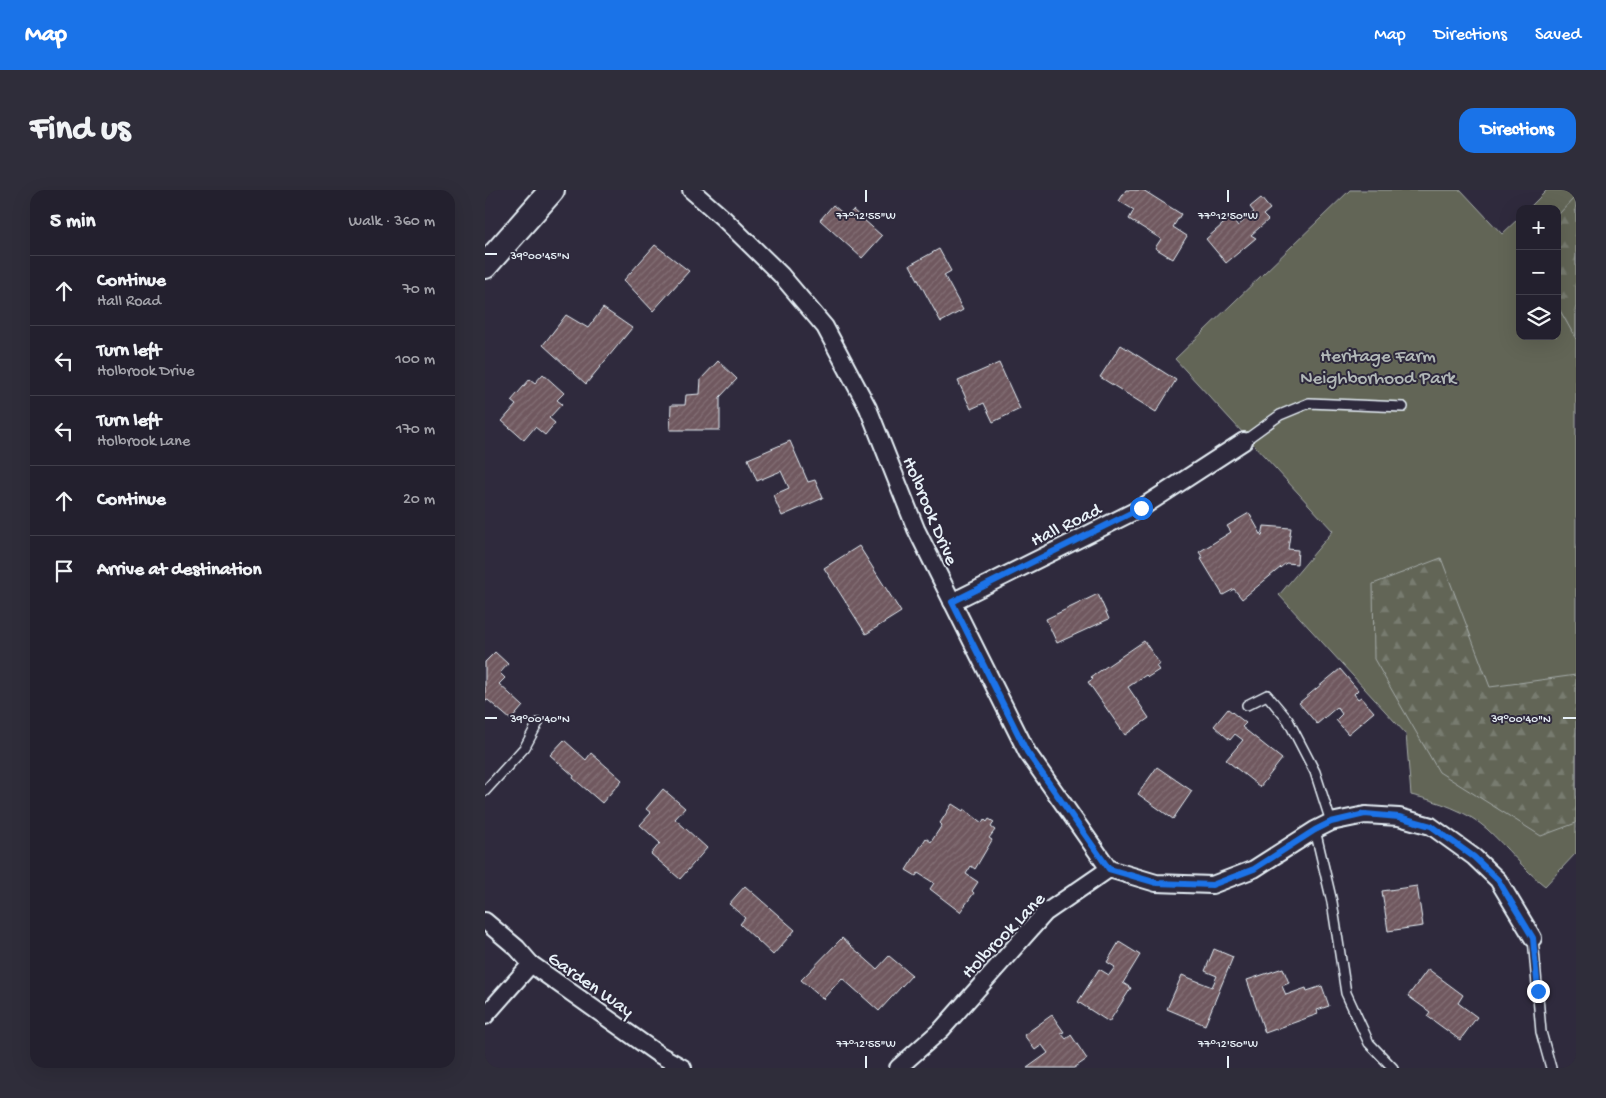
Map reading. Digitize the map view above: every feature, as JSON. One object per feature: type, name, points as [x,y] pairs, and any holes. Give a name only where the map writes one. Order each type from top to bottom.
[{"type":"main road","points":[[485,266],[552,190]]},
{"type":"street","name":"Holbrook Drive","points":[[691,190],[723,218],[781,275],[825,327],[868,408],[916,529],[1027,752],[1109,869]]},
{"type":"street","name":"Hall Road","points":[[952,602],[1141,508],[1244,441]]},
{"type":"street","points":[[1109,869],[1157,883],[1212,885],[1254,869],[1315,830],[1331,822],[1365,814],[1399,817],[1431,826],[1474,857],[1498,880],[1533,938]]},
{"type":"street","name":"Holbrook Lane","points":[[898,1068],[942,1028],[1045,913],[1109,869]]},
{"type":"street","name":"Garden Way","points":[[485,921],[517,948],[531,964],[658,1054],[683,1068]]},
{"type":"street","points":[[485,1016],[531,964]]},
{"type":"lane","points":[[1244,441],[1280,415],[1309,403],[1403,407]]},
{"type":"lane","points":[[1247,705],[1267,695],[1288,720],[1315,772],[1331,822]]},
{"type":"lane","points":[[485,791],[525,747],[538,723]]},
{"type":"lane","points":[[1315,830],[1332,902],[1346,993],[1369,1043],[1393,1068]]},
{"type":"lane","points":[[1533,938],[1541,1032],[1551,1068]]},
{"type":"green space","name":"Heritage Farm Neighborhood Park","points":[[1350,190],[1461,190],[1502,234],[1516,221],[1516,340],[1561,340],[1561,205],[1532,205],[1547,190],[1576,190],[1576,853],[1545,886],[1479,823],[1451,808],[1411,795],[1406,734],[1279,595],[1333,531],[1175,359]]},
{"type":"green space","points":[[1576,196],[1576,339],[1561,312],[1561,212]]},
{"type":"green space","points":[[1441,558],[1490,687],[1576,675],[1576,823],[1541,836],[1439,772],[1374,659],[1373,584]]},
{"type":"building","points":[[1126,190],[1143,190],[1181,214],[1173,227],[1187,236],[1173,259],[1155,248],[1161,239],[1129,219],[1134,210],[1119,201]]},
{"type":"building","points":[[1261,198],[1270,209],[1263,215],[1268,220],[1251,235],[1256,238],[1226,263],[1206,239],[1231,217],[1238,226],[1254,212],[1250,207]]},
{"type":"building","points":[[833,205],[847,217],[853,210],[882,236],[862,258],[820,220]]},
{"type":"building","points":[[655,245],[689,271],[653,311],[624,280]]},
{"type":"building","points":[[939,249],[951,271],[944,275],[963,310],[941,322],[910,265]]},
{"type":"building","points":[[603,308],[632,328],[586,384],[543,345],[566,315],[588,328]]},
{"type":"building","points":[[1121,345],[1176,380],[1156,412],[1100,377]]},
{"type":"building","points":[[718,361],[737,379],[720,397],[720,430],[670,430],[671,405],[685,405],[686,395],[700,394],[701,379]]},
{"type":"building","points":[[999,363],[1020,409],[993,422],[984,403],[971,409],[958,381]]},
{"type":"building","points":[[543,374],[564,393],[557,400],[562,404],[549,418],[555,423],[545,435],[535,427],[524,440],[502,421],[516,405],[511,401],[530,379],[535,383]]},
{"type":"building","points":[[790,441],[808,482],[815,480],[823,498],[782,516],[773,495],[789,488],[781,471],[757,481],[748,459]]},
{"type":"building","points":[[1249,513],[1262,536],[1264,526],[1291,528],[1288,549],[1298,550],[1297,564],[1286,563],[1242,599],[1234,589],[1223,595],[1201,559],[1203,558],[1199,552],[1231,532],[1227,526]]},
{"type":"building","points":[[859,546],[901,612],[866,634],[824,568]]},
{"type":"building","points":[[1098,594],[1109,619],[1057,643],[1046,619]]},
{"type":"building","points":[[1144,641],[1160,664],[1156,666],[1159,670],[1148,677],[1146,675],[1128,687],[1149,718],[1125,735],[1088,682],[1093,679],[1091,677]]},
{"type":"building","points":[[495,652],[508,664],[500,673],[505,678],[499,684],[523,706],[511,720],[488,700],[485,701],[485,662]]},
{"type":"building","points":[[1340,669],[1358,690],[1354,694],[1358,699],[1361,697],[1374,712],[1348,734],[1336,720],[1342,714],[1337,707],[1317,724],[1299,703]]},
{"type":"building","points":[[1228,709],[1246,723],[1242,727],[1282,759],[1260,787],[1226,760],[1243,740],[1235,734],[1230,740],[1214,726]]},
{"type":"building","points":[[564,740],[586,760],[591,753],[622,780],[602,803],[550,755]]},
{"type":"building","points":[[1157,767],[1192,791],[1173,819],[1138,794]]},
{"type":"building","points":[[663,789],[685,808],[675,819],[707,848],[680,879],[651,854],[660,843],[640,825],[651,813],[646,809]]},
{"type":"building","points":[[952,804],[963,811],[964,809],[982,823],[984,819],[987,822],[989,819],[994,822],[991,827],[995,830],[989,838],[992,840],[975,869],[971,866],[966,874],[978,882],[972,891],[974,893],[960,912],[930,889],[934,883],[918,873],[916,876],[906,870],[926,838],[931,842]]},
{"type":"building","points":[[745,886],[795,930],[773,955],[740,924],[745,918],[729,904]]},
{"type":"building","points":[[1417,886],[1423,926],[1388,931],[1382,891]]},
{"type":"building","points":[[842,938],[877,969],[889,956],[912,975],[879,1011],[842,978],[823,999],[801,980]]},
{"type":"building","points":[[1119,942],[1140,955],[1123,983],[1131,988],[1109,1022],[1078,1002],[1099,969],[1109,975],[1115,967],[1107,962]]},
{"type":"building","points":[[1214,949],[1233,957],[1205,1025],[1167,1009],[1182,975],[1212,987],[1217,976],[1205,971]]},
{"type":"building","points":[[1283,968],[1289,983],[1282,986],[1286,995],[1306,988],[1307,991],[1322,986],[1329,1006],[1317,1010],[1318,1014],[1265,1033],[1247,980]]},
{"type":"building","points":[[1428,969],[1463,995],[1458,1003],[1477,1017],[1460,1040],[1427,1016],[1430,1012],[1408,996]]},
{"type":"building","points":[[1052,1015],[1064,1032],[1061,1033],[1066,1039],[1071,1035],[1087,1059],[1074,1068],[1027,1068],[1048,1053],[1042,1045],[1035,1050],[1024,1035]]},
{"type":"route","points":[[1141,508],[952,602],[1027,752],[1109,869],[1157,883],[1212,885],[1254,869],[1315,830],[1331,822],[1365,814],[1399,817],[1431,826],[1474,857],[1498,880],[1533,938],[1538,991]]}]
